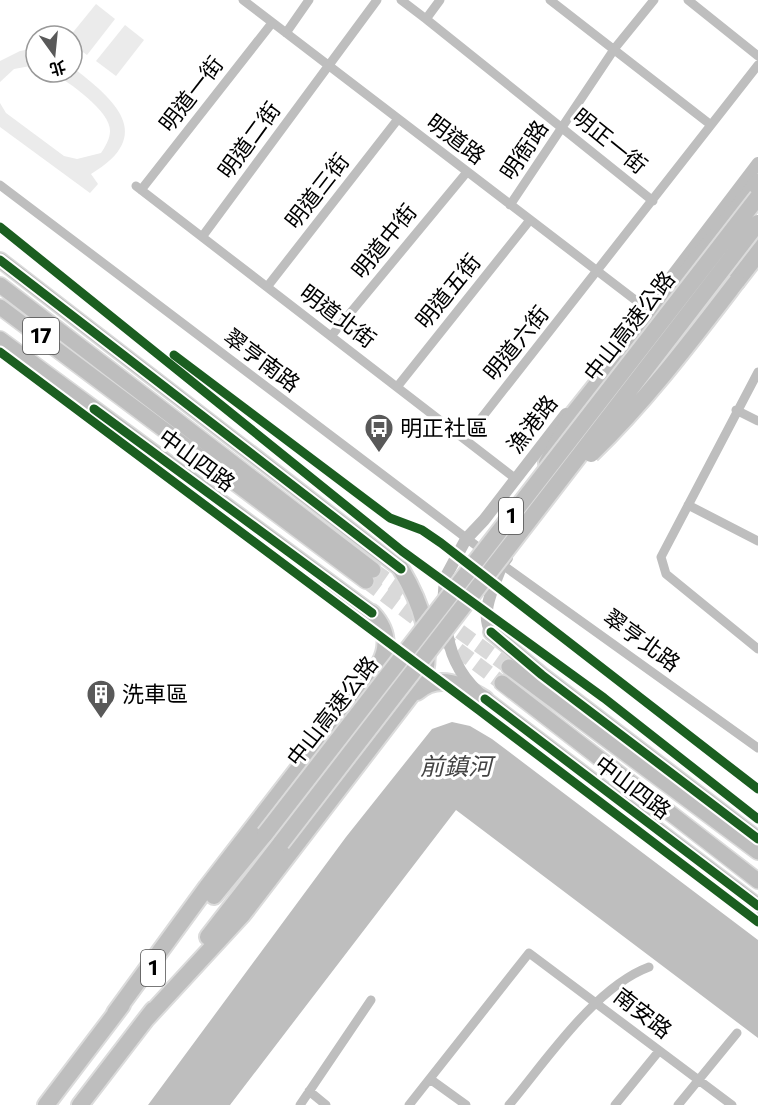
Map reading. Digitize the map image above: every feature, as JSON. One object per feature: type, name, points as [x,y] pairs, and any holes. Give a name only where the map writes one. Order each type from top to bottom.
[{"type":"highway","points":[[537,483],[570,418],[699,260],[758,182]]},
{"type":"highway","name":"中山高速公路","points":[[46,1105],[115,1013],[265,834],[758,197]]},
{"type":"highway","name":"中山高速公路","points":[[80,1105],[758,223]]},
{"type":"highway","points":[[551,492],[615,431],[689,343],[758,254]]},
{"type":"highway","points":[[147,1018],[243,914],[414,695],[424,678],[428,645],[424,616],[401,569]]},
{"type":"highway","points":[[115,1013],[207,887],[380,663],[386,651],[386,636],[382,623],[372,613]]},
{"type":"highway","points":[[414,695],[423,687],[449,681],[485,699]]},
{"type":"main road","name":"中山四路","points":[[0,260],[401,569]]},
{"type":"main road","name":"中山四路","points":[[0,285],[369,575],[0,307]]},
{"type":"main road","name":"中山四路","points":[[0,339],[372,613]]},
{"type":"main road","name":"中山四路","points":[[491,632],[542,675],[758,839]]},
{"type":"main road","name":"中山四路","points":[[509,667],[758,852]]},
{"type":"main road","name":"中山四路","points":[[502,683],[758,881]]},
{"type":"main road","name":"中山四路","points":[[485,699],[758,906]]},
{"type":"street","name":"明道路","points":[[243,0],[647,309]]},
{"type":"street","points":[[286,33],[309,0]]},
{"type":"street","name":"明道二街","points":[[202,237],[377,0]]},
{"type":"street","name":"明正一街","points":[[401,0],[653,201],[758,65]]},
{"type":"street","points":[[426,19],[440,0]]},
{"type":"street","points":[[550,0],[711,124]]},
{"type":"street","name":"明衙路","points":[[510,205],[615,48],[654,0]]},
{"type":"street","points":[[688,0],[758,56]]},
{"type":"street","name":"明道一街","points":[[138,188],[272,23]]},
{"type":"street","name":"明道三街","points":[[267,287],[398,119]]},
{"type":"street","name":"漁港路","points":[[485,699],[466,678],[451,654],[444,615],[445,578],[466,539],[516,479],[758,163]]},
{"type":"street","name":"明道中街","points":[[332,335],[467,172]]},
{"type":"street","name":"翠亨南路","points":[[0,185],[502,564]]},
{"type":"street","name":"明道北街","points":[[138,188],[332,335],[516,479]]},
{"type":"street","name":"明道六街","points":[[465,439],[653,201]]},
{"type":"street","name":"明道五街","points":[[397,387],[530,220]]},
{"type":"street","points":[[491,632],[485,622],[502,564],[758,240]]},
{"type":"street","points":[[758,372],[736,410],[661,557],[666,574],[758,649]]},
{"type":"street","points":[[736,410],[758,421]]},
{"type":"street","points":[[688,505],[758,541]]},
{"type":"street","name":"翠亨北路","points":[[502,564],[758,748]]},
{"type":"street","name":"南安路","points":[[430,1079],[529,953],[597,1001],[732,1105]]},
{"type":"street","points":[[509,1105],[597,1001],[632,974],[649,967]]},
{"type":"street","points":[[300,1105],[370,1000]]},
{"type":"street","points":[[678,1105],[737,1033]]},
{"type":"street","points":[[615,1105],[659,1051]]},
{"type":"street","points":[[409,1105],[430,1079],[466,1105]]},
{"type":"street","points":[[309,1092],[326,1105]]},
{"type":"shaded area","points":[[96,4],[115,19],[87,55],[84,53],[84,24],[80,24]]},
{"type":"shaded area","points":[[125,25],[144,40],[116,76],[96,61]]},
{"type":"shaded area","points":[[24,50],[24,67],[14,69],[0,82],[0,61]]},
{"type":"shaded area","points":[[84,76],[88,79],[114,105],[122,118],[125,131],[122,145],[111,160],[91,174],[98,184],[90,193],[0,127],[0,103],[6,113],[64,156],[77,159],[101,153],[108,140],[110,131],[108,123],[104,115],[69,84],[84,84]]},
{"type":"water","name":"前鎮河","points":[[452,722],[470,726],[492,739],[758,940],[758,1038],[456,810],[230,1105],[148,1105],[346,837],[432,729]]},
{"type":"tunnel","points":[[373,570],[419,602]]},
{"type":"tunnel","points":[[366,581],[502,683]]},
{"type":"tunnel","points":[[441,618],[509,667]]},
{"type":"cycle path","points":[[0,227],[402,551],[604,698],[758,819]]},
{"type":"cycle path","points":[[0,260],[401,569]]},
{"type":"cycle path","points":[[0,352],[758,922]]},
{"type":"cycle path","points":[[174,355],[390,518],[422,530],[441,543],[758,789]]},
{"type":"cycle path","points":[[94,409],[372,613]]},
{"type":"cycle path","points":[[491,632],[542,675],[758,839]]},
{"type":"cycle path","points":[[485,699],[758,906]]},
{"type":"place","name":"明正社區","points":[[379,454]]},
{"type":"place","name":"洗車區","points":[[101,720]]}]
